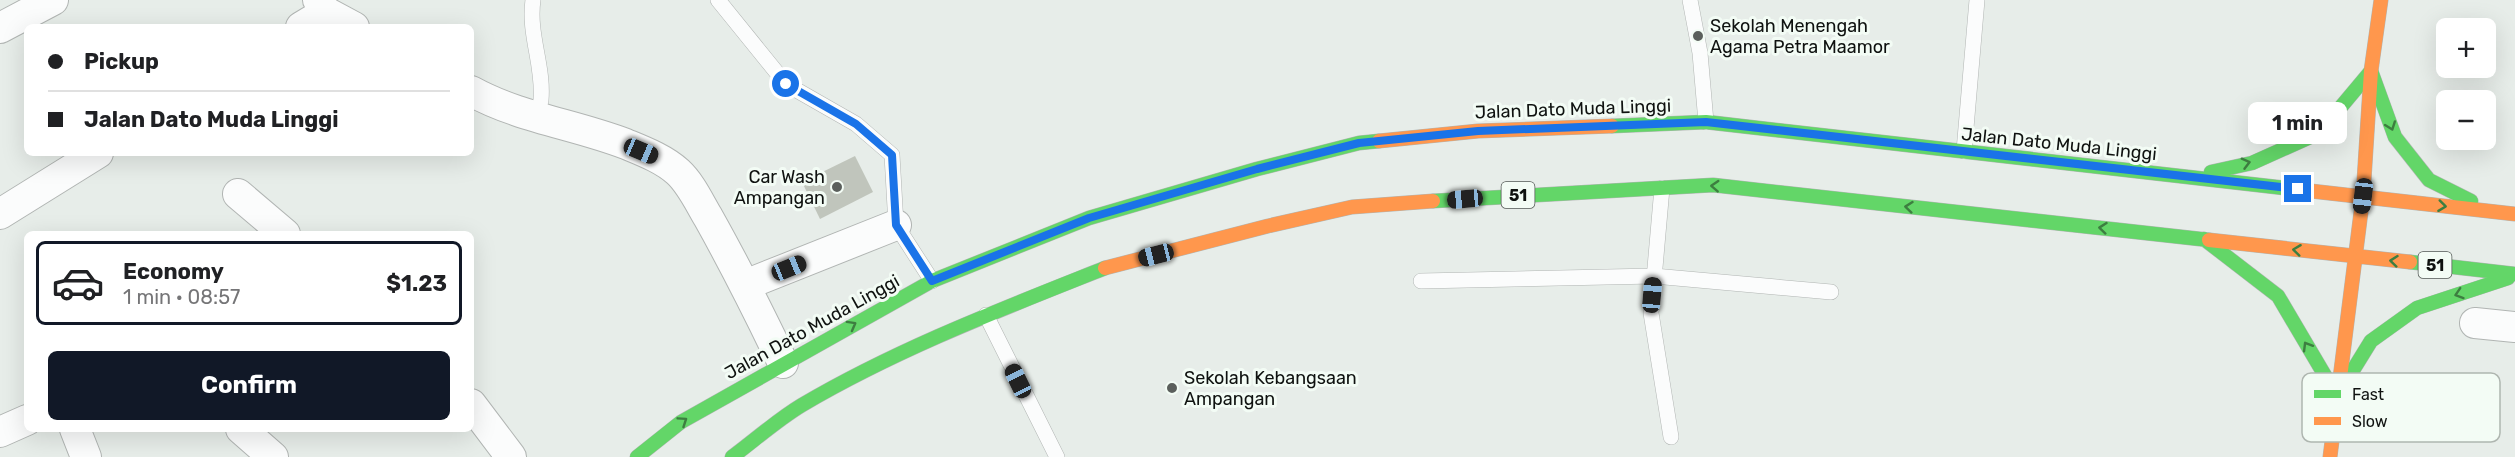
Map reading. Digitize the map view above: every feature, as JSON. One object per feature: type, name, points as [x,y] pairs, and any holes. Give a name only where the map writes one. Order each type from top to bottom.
[{"type":"main road","points":[[2340,373],[2363,196],[2371,71],[2381,0]]},
{"type":"main road","points":[[2189,177],[2252,162],[2319,133],[2371,71]]},
{"type":"main road","points":[[2371,71],[2395,136],[2429,180],[2492,212]]},
{"type":"main road","name":"Jalan Dato Muda Linggi","points":[[636,457],[681,422],[932,281],[1089,218],[1257,169],[1359,143],[1478,131],[1706,122],[2515,214]]},
{"type":"main road","name":"51","points":[[732,457],[800,406],[890,359],[986,315],[1111,266],[1352,207],[1713,185],[2515,275]]},
{"type":"main road","points":[[2204,239],[2278,296],[2323,373]]},
{"type":"main road","points":[[2351,373],[2371,341],[2417,308],[2515,275]]},
{"type":"main road","points":[[2330,457],[2332,442]]},
{"type":"street","points":[[0,28],[53,0]]},
{"type":"street","points":[[304,24],[322,6],[349,24]]},
{"type":"street","points":[[474,93],[492,103],[535,118],[586,130],[626,144],[657,158],[678,172],[689,186],[745,285],[783,363]]},
{"type":"street","points":[[0,214],[93,156]]},
{"type":"street","points":[[238,194],[281,231]]},
{"type":"street","points":[[745,285],[896,225]]},
{"type":"street","points":[[2475,323],[2515,327]]},
{"type":"street","points":[[474,408],[512,457]]},
{"type":"street","points":[[0,432],[24,421]]},
{"type":"street","points":[[76,432],[86,457]]},
{"type":"street","points":[[244,432],[273,457]]},
{"type":"lane","points":[[533,0],[530,18],[538,64],[541,101],[535,118]]},
{"type":"lane","points":[[718,0],[786,84],[856,124],[892,155],[896,225],[932,281]]},
{"type":"lane","points":[[1690,0],[1700,53],[1706,122]]},
{"type":"lane","points":[[1964,152],[1977,0]]},
{"type":"lane","points":[[1662,188],[1651,314],[1671,436]]},
{"type":"lane","points":[[1421,281],[1654,276],[1831,292]]},
{"type":"lane","points":[[986,315],[1057,457]]},
{"type":"building","name":"Car Wash Ampangan","points":[[855,156],[873,192],[820,219],[802,182]]},
{"type":"traffic: fast","points":[[2371,71],[2395,137],[2429,180],[2471,201]]},
{"type":"traffic: fast","points":[[2211,172],[2252,163],[2319,133],[2371,71]]},
{"type":"traffic: fast","points":[[1612,126],[1706,122],[2311,191]]},
{"type":"traffic: fast","points":[[637,457],[681,422],[932,281],[1089,218],[1257,169],[1359,143],[1379,141]]},
{"type":"traffic: fast","points":[[1433,201],[1713,185],[2209,240]]},
{"type":"traffic: fast","points":[[2204,239],[2278,296],[2323,373]]},
{"type":"traffic: fast","points":[[2410,262],[2515,274]]},
{"type":"traffic: fast","points":[[732,457],[793,411],[875,366],[950,331],[1105,268]]},
{"type":"traffic: fast","points":[[2351,373],[2371,341],[2417,308],[2508,278]]},
{"type":"traffic: slow","points":[[2341,373],[2363,196],[2371,71],[2381,0]]},
{"type":"traffic: slow","points":[[1379,141],[1478,131],[1612,126]]},
{"type":"traffic: slow","points":[[2311,191],[2515,214]]},
{"type":"traffic: slow","points":[[1105,268],[1352,207],[1433,201]]},
{"type":"traffic: slow","points":[[2209,240],[2410,262]]},
{"type":"traffic: slow","points":[[2330,457],[2332,442]]},
{"type":"place","name":"Sekolah Menengah Agama Petra Maamor","points":[[1698,36]]},
{"type":"place","name":"Car Wash Ampangan","points":[[837,187]]},
{"type":"place","name":"Sekolah Kebangsaan Ampangan","points":[[1172,388]]},
{"type":"route","points":[[786,84],[856,124],[892,155],[896,225],[932,281],[1089,218],[1257,169],[1359,143],[1478,131],[1706,122],[2298,189]]}]
